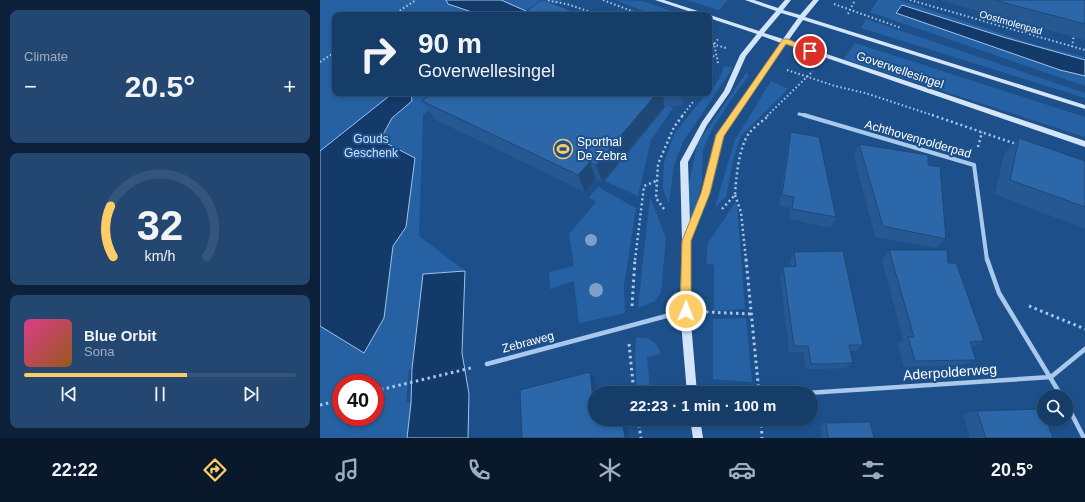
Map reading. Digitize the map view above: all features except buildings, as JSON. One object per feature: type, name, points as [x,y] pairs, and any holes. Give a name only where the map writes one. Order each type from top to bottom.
[{"type":"street","name":"Goverwellesingel","points":[[658,0],[698,12]]},
{"type":"street","name":"Goverwellesingel","points":[[748,0],[1085,107]]},
{"type":"street","points":[[691,386],[686,311],[684,162],[704,124],[727,92],[743,55],[788,0]]},
{"type":"street","points":[[686,241],[706,193],[720,135],[768,64],[816,0]]},
{"type":"street","name":"Goverwellesingel","points":[[712,16],[785,41],[823,56],[1085,144]]},
{"type":"street","name":"Achthovenpolderpad","points":[[799,114],[974,165],[988,264],[999,293],[1058,390]]},
{"type":"street","name":"Zebraweg","points":[[487,364],[686,311]]},
{"type":"street","points":[[1051,377],[1085,349]]},
{"type":"street","name":"Aderpolderweg","points":[[818,392],[1051,377]]},
{"type":"street","points":[[1073,417],[1084,438]]},
{"type":"street","points":[[696,426],[698,438]]},
{"type":"path","points":[[398,12],[416,0]]},
{"type":"path","points":[[544,0],[567,4],[590,12]]},
{"type":"path","points":[[603,0],[634,12]]},
{"type":"path","points":[[850,9],[854,0]]},
{"type":"path","name":"Oostmolenpad","points":[[910,0],[1085,50]]},
{"type":"path","points":[[1072,46],[1075,31]]},
{"type":"path","points":[[714,44],[743,55]]},
{"type":"path","points":[[714,44],[718,62],[715,68]]},
{"type":"path","points":[[320,62],[332,54]]},
{"type":"path","points":[[712,56],[717,57]]},
{"type":"path","points":[[768,64],[835,86],[865,93],[1019,145]]},
{"type":"path","points":[[758,386],[741,212],[735,195],[736,173],[742,150],[749,132],[777,108],[808,77]]},
{"type":"path","points":[[633,386],[628,326],[632,310],[633,275],[639,241],[644,186],[656,181],[658,164],[674,127],[696,99]]},
{"type":"path","points":[[999,293],[1085,329]]},
{"type":"path","points":[[686,311],[752,314]]},
{"type":"path","points":[[384,389],[487,364]]},
{"type":"path","points":[[320,405],[332,402]]},
{"type":"path","points":[[639,426],[641,438]]},
{"type":"path","points":[[761,426],[762,438]]},
{"type":"green space","name":"Gouds Geschenk","points":[[320,0],[562,0],[548,12],[332,12],[332,96],[445,96],[423,115],[419,236],[465,271],[423,274],[412,369],[409,369],[406,403],[411,403],[407,438],[320,438]]},
{"type":"green space","points":[[615,0],[642,1],[674,12],[646,12]]},
{"type":"green space","points":[[687,0],[728,0],[719,10]]},
{"type":"green space","points":[[878,0],[900,0],[1036,45],[1085,57],[1085,86],[870,12]]},
{"type":"green space","points":[[866,19],[1085,93],[1085,98],[861,28]]},
{"type":"green space","points":[[855,43],[1085,117],[1085,137],[844,59]]},
{"type":"green space","points":[[724,66],[733,68],[684,140],[674,165],[669,204],[663,189],[664,163],[674,134],[705,96],[712,96],[712,89],[720,78]]},
{"type":"green space","points":[[746,73],[749,75],[711,131],[703,150],[702,182],[689,231],[686,217],[689,185],[697,144]]},
{"type":"green space","points":[[771,81],[788,89],[741,136],[733,160],[726,197],[715,207],[735,140]]},
{"type":"green space","points":[[667,105],[673,108],[651,140],[638,196],[605,181]]},
{"type":"green space","points":[[598,187],[636,208],[624,285],[625,313],[579,323],[574,281],[550,289],[549,272],[574,266],[569,234],[596,202],[589,197]]},
{"type":"green space","points":[[650,197],[666,238],[661,292],[655,301],[638,308]]},
{"type":"green space","points":[[735,203],[737,205],[745,309],[714,311],[714,265],[706,263],[708,243]]},
{"type":"green space","points":[[746,318],[752,382],[713,379],[713,319]]},
{"type":"green space","points":[[636,338],[645,338],[655,343],[661,354],[647,357],[650,386],[637,386],[635,354]]},
{"type":"shaded area","points":[[446,0],[501,0],[528,12],[472,12],[448,4]]},
{"type":"shaded area","points":[[902,5],[1003,37],[1085,60],[1085,76],[1060,70],[896,13]]},
{"type":"shaded area","points":[[389,96],[411,96],[412,101],[392,118],[380,140],[415,158],[406,227],[393,246],[384,318],[364,353],[320,326],[320,151]]},
{"type":"shaded area","points":[[465,271],[462,353],[469,394],[468,438],[407,438],[411,403],[412,369],[423,274]]},
{"type":"place","name":"Sporthal De Zebra","points":[[563,149]]},
{"type":"route","points":[[686,311],[686,241],[706,193],[720,135],[785,41],[810,51]]}]
